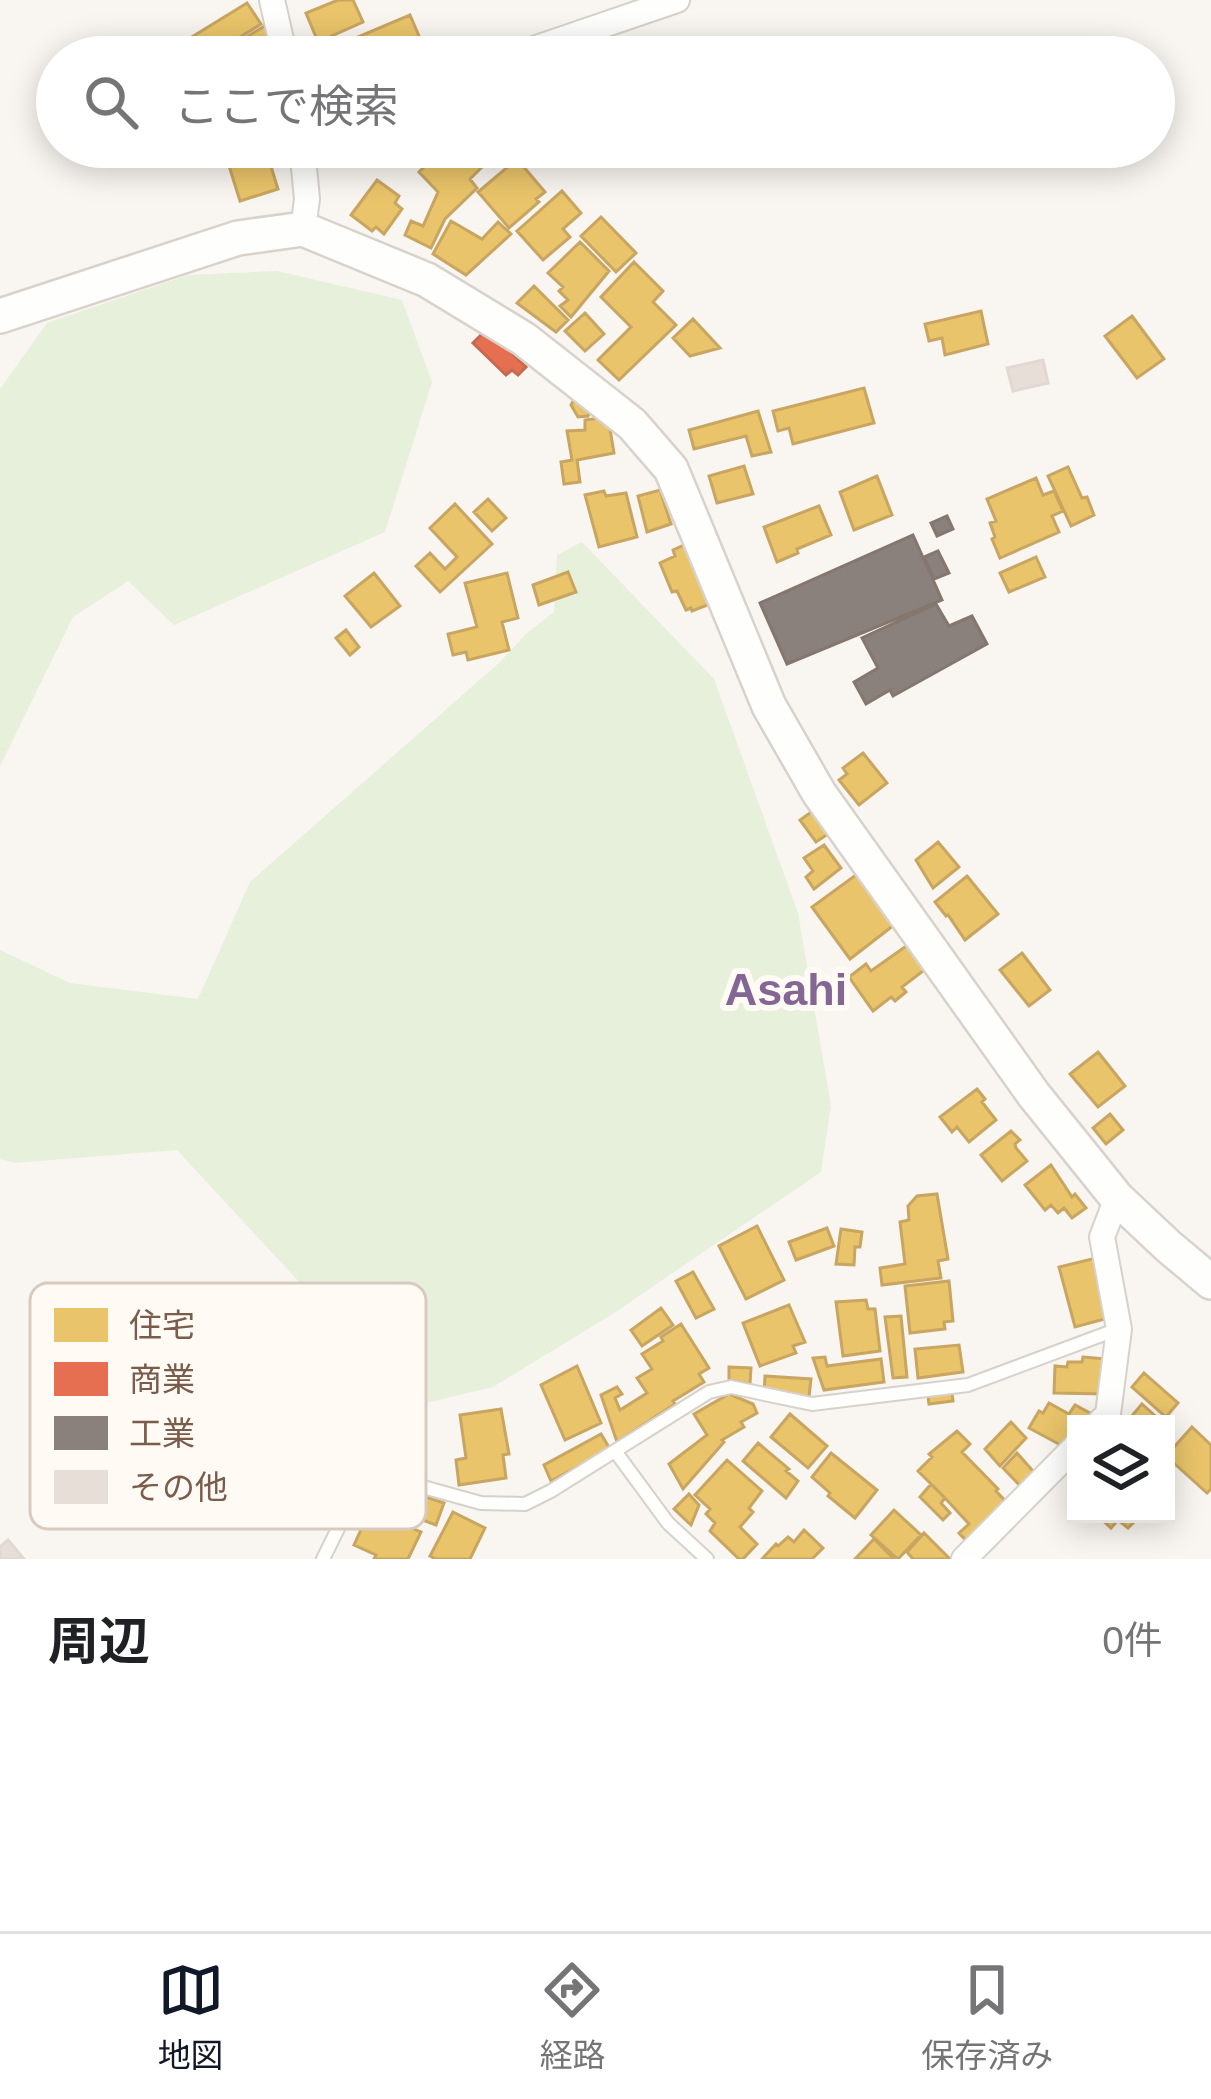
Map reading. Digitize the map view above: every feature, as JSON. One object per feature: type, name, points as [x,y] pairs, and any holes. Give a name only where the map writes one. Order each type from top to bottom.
[{"type":"street","points":[[272,0],[280,36]]},
{"type":"street","points":[[571,36],[677,0]]},
{"type":"street","points":[[303,229],[304,168]]},
{"type":"street","points":[[0,316],[238,238],[303,229],[427,280],[524,339],[632,424],[671,469],[769,706],[819,793],[1034,1095],[1118,1198],[1211,1282]]},
{"type":"street","points":[[1107,1415],[1119,1329],[1102,1237],[1118,1198]]},
{"type":"street","points":[[964,1559],[1067,1455]]},
{"type":"lane","points":[[426,1486],[481,1503],[525,1504],[709,1392],[731,1387],[812,1404],[968,1384],[1119,1329]]},
{"type":"lane","points":[[615,1451],[668,1522],[707,1559]]},
{"type":"lane","points":[[323,1559],[338,1529]]},
{"type":"green space","points":[[277,271],[402,300],[432,382],[385,532],[174,625],[128,581],[73,617],[0,766],[0,389],[47,323],[188,275]]},
{"type":"green space","points":[[582,542],[714,679],[798,913],[831,1106],[821,1172],[611,1315],[493,1387],[426,1403],[426,1283],[300,1283],[177,1150],[14,1163],[0,1159],[0,950],[70,983],[198,999],[250,882],[554,612],[557,555]]},
{"type":"building: 住宅","points":[[338,0],[353,0],[363,22],[332,36],[316,36],[306,13]]},
{"type":"building: 住宅","points":[[247,3],[261,24],[242,36],[194,36]]},
{"type":"building: 住宅","points":[[410,15],[419,36],[360,36]]},
{"type":"building: 住宅","points":[[271,22],[275,36],[248,36]]},
{"type":"building: 住宅","points":[[230,168],[272,168],[278,189],[240,201]]},
{"type":"building: 住宅","points":[[423,168],[481,168],[470,179],[477,188],[445,219],[431,248],[405,235],[411,221],[423,226],[438,192],[419,172]]},
{"type":"building: 住宅","points":[[506,168],[525,168],[545,192],[509,228],[478,192]]},
{"type":"building: 住宅","points":[[377,180],[399,196],[395,203],[402,209],[384,234],[351,215]]},
{"type":"building: 住宅","points":[[562,191],[581,213],[563,229],[570,237],[543,260],[517,231]]},
{"type":"building: 住宅","points":[[601,217],[636,253],[616,272],[581,236]]},
{"type":"building: 住宅","points":[[451,221],[482,239],[498,222],[511,234],[466,275],[433,254]]},
{"type":"building: 住宅","points":[[580,242],[609,271],[571,317],[560,306],[568,300],[559,291],[563,287],[548,273]]},
{"type":"building: 住宅","points":[[634,262],[663,291],[653,302],[676,325],[619,380],[598,360],[631,327],[601,297]]},
{"type":"building: 住宅","points":[[534,286],[568,320],[556,332],[517,303]]},
{"type":"building: 住宅","points":[[981,311],[988,344],[945,355],[942,338],[929,341],[925,324]]},
{"type":"building: 住宅","points":[[585,313],[604,334],[585,351],[565,331]]},
{"type":"building: 住宅","points":[[1132,316],[1164,359],[1137,378],[1105,336]]},
{"type":"building: 住宅","points":[[693,319],[720,348],[690,356],[673,338]]},
{"type":"building: 住宅","points":[[864,388],[874,423],[793,444],[789,428],[778,431],[773,411]]},
{"type":"building: 住宅","points":[[576,396],[593,407],[588,416],[578,417],[571,405]]},
{"type":"building: 住宅","points":[[758,411],[771,452],[752,456],[746,436],[694,449],[689,430]]},
{"type":"building: 住宅","points":[[608,417],[614,453],[577,460],[580,482],[564,484],[561,462],[572,460],[567,431],[585,430],[585,420]]},
{"type":"building: 住宅","points":[[744,466],[753,494],[717,503],[709,476]]},
{"type":"building: 住宅","points":[[1068,467],[1094,515],[1071,526],[1048,476]]},
{"type":"building: 住宅","points":[[877,476],[892,515],[854,530],[840,492]]},
{"type":"building: 住宅","points":[[1036,478],[1043,495],[1054,491],[1063,511],[1052,516],[1059,532],[1000,558],[990,523],[996,521],[987,499]]},
{"type":"building: 住宅","points":[[660,490],[671,524],[647,532],[638,496]]},
{"type":"building: 住宅","points":[[604,491],[606,496],[626,493],[637,537],[599,547],[585,495]]},
{"type":"building: 住宅","points":[[488,499],[506,518],[492,531],[474,512]]},
{"type":"building: 住宅","points":[[455,504],[492,544],[440,592],[416,566],[430,553],[445,569],[457,557],[430,528]]},
{"type":"building: 住宅","points":[[819,506],[831,535],[777,562],[764,527]]},
{"type":"building: 住宅","points":[[684,545],[715,602],[692,611],[686,610],[677,591],[672,592],[660,563]]},
{"type":"building: 住宅","points":[[1036,557],[1045,577],[1009,592],[1000,573]]},
{"type":"building: 住宅","points":[[568,572],[576,592],[539,605],[533,585]]},
{"type":"building: 住宅","points":[[374,573],[400,606],[371,627],[345,596]]},
{"type":"building: 住宅","points":[[507,573],[518,618],[502,622],[509,650],[468,660],[466,652],[453,655],[448,634],[477,627],[465,583]]},
{"type":"building: 住宅","points":[[346,630],[359,647],[350,655],[336,638]]},
{"type":"building: 住宅","points":[[863,753],[887,783],[859,805],[839,780],[847,774],[843,768]]},
{"type":"building: 住宅","points":[[814,810],[831,832],[816,842],[800,820]]},
{"type":"building: 住宅","points":[[938,842],[959,867],[933,888],[916,860]]},
{"type":"building: 住宅","points":[[824,845],[841,868],[814,889],[806,877],[813,871],[804,858]]},
{"type":"building: 住宅","points":[[860,872],[898,922],[850,959],[812,907]]},
{"type":"building: 住宅","points":[[967,876],[998,914],[965,940],[935,902]]},
{"type":"building: 住宅","points":[[909,944],[927,968],[902,987],[906,992],[895,1001],[891,997],[873,1011],[849,977],[866,964],[871,971]]},
{"type":"building: 住宅","points":[[1022,953],[1050,990],[1029,1006],[1000,970]]},
{"type":"building: 住宅","points":[[1098,1052],[1125,1086],[1098,1107],[1070,1074]]},
{"type":"building: 住宅","points":[[977,1089],[996,1120],[969,1142],[940,1117]]},
{"type":"building: 住宅","points":[[1110,1114],[1123,1130],[1106,1144],[1093,1128]]},
{"type":"building: 住宅","points":[[1011,1131],[1020,1140],[1016,1148],[1027,1161],[1002,1181],[981,1155]]},
{"type":"building: 住宅","points":[[1051,1165],[1072,1197],[1075,1194],[1086,1208],[1072,1218],[1064,1208],[1058,1213],[1051,1205],[1045,1210],[1025,1185]]},
{"type":"building: 住宅","points":[[937,1194],[948,1259],[938,1261],[941,1278],[882,1285],[880,1268],[905,1264],[900,1222],[909,1220],[908,1206],[917,1196]]},
{"type":"building: 住宅","points":[[757,1226],[784,1280],[746,1299],[719,1246]]},
{"type":"building: 住宅","points":[[827,1228],[834,1246],[796,1260],[789,1242]]},
{"type":"building: 住宅","points":[[841,1229],[862,1232],[854,1265],[836,1264]]},
{"type":"building: 住宅","points":[[1100,1257],[1116,1316],[1075,1327],[1059,1267]]},
{"type":"building: 住宅","points":[[693,1272],[714,1309],[696,1318],[676,1281]]},
{"type":"building: 住宅","points":[[949,1281],[953,1321],[944,1322],[945,1329],[910,1333],[905,1286]]},
{"type":"building: 住宅","points":[[866,1300],[868,1309],[875,1309],[880,1351],[843,1356],[836,1302]]},
{"type":"building: 住宅","points":[[789,1305],[805,1342],[793,1346],[796,1353],[760,1366],[743,1323]]},
{"type":"building: 住宅","points":[[661,1308],[673,1325],[642,1346],[631,1330]]},
{"type":"building: 住宅","points":[[901,1316],[907,1377],[893,1378],[885,1317]]},
{"type":"building: 住宅","points":[[681,1324],[709,1368],[699,1374],[704,1382],[617,1442],[601,1395],[617,1387],[622,1394],[615,1398],[620,1410],[647,1393],[637,1378],[652,1369],[642,1354]]},
{"type":"building: 住宅","points":[[959,1345],[963,1372],[918,1378],[915,1349]]},
{"type":"building: 住宅","points":[[825,1357],[827,1366],[881,1359],[884,1382],[824,1390],[813,1358]]},
{"type":"building: 住宅","points":[[1083,1357],[1107,1359],[1104,1394],[1054,1393],[1055,1366],[1067,1367],[1068,1362],[1082,1362]]},
{"type":"building: 住宅","points":[[577,1366],[601,1423],[565,1440],[541,1385]]},
{"type":"building: 住宅","points":[[729,1367],[751,1368],[750,1384],[729,1380]]},
{"type":"building: 住宅","points":[[1144,1373],[1178,1403],[1164,1415],[1132,1387]]},
{"type":"building: 住宅","points":[[765,1376],[811,1379],[809,1397],[764,1394]]},
{"type":"building: 住宅","points":[[951,1386],[953,1401],[929,1404],[927,1389]]},
{"type":"building: 住宅","points":[[729,1394],[753,1404],[757,1413],[722,1440],[683,1489],[669,1464],[707,1435],[694,1414]]},
{"type":"building: 住宅","points":[[1049,1403],[1069,1414],[1075,1405],[1092,1414],[1067,1415],[1067,1448],[1029,1428],[1039,1411],[1043,1413]]},
{"type":"building: 住宅","points":[[1142,1404],[1154,1415],[1133,1415]]},
{"type":"building: 住宅","points":[[501,1409],[509,1454],[503,1455],[506,1478],[459,1485],[456,1460],[466,1458],[460,1415]]},
{"type":"building: 住宅","points":[[790,1414],[827,1446],[808,1468],[771,1437]]},
{"type":"building: 住宅","points":[[1011,1422],[1026,1438],[1000,1466],[985,1449]]},
{"type":"building: 住宅","points":[[1192,1427],[1211,1445],[1211,1489],[1207,1493],[1175,1464],[1175,1446]]},
{"type":"building: 住宅","points":[[957,1431],[970,1444],[962,1452],[1010,1506],[971,1546],[959,1533],[969,1524],[945,1498],[941,1503],[950,1513],[943,1520],[920,1497],[931,1484],[918,1471],[932,1457],[929,1454]]},
{"type":"building: 住宅","points":[[601,1434],[610,1449],[551,1481],[544,1465]]},
{"type":"building: 住宅","points":[[758,1443],[798,1481],[786,1498],[743,1461]]},
{"type":"building: 住宅","points":[[831,1453],[877,1490],[855,1518],[812,1477]]},
{"type":"building: 住宅","points":[[1017,1453],[1040,1479],[1026,1492],[1003,1468]]},
{"type":"building: 住宅","points":[[727,1460],[762,1491],[740,1527],[757,1544],[743,1559],[710,1531],[715,1523],[706,1514],[710,1509],[695,1495]]},
{"type":"building: 住宅","points":[[931,1484],[945,1498],[941,1503],[950,1513],[943,1520],[920,1497]]},
{"type":"building: 住宅","points":[[689,1494],[699,1505],[691,1525],[674,1509]]},
{"type":"building: 住宅","points":[[426,1497],[444,1503],[436,1525],[426,1521]]},
{"type":"building: 住宅","points":[[894,1510],[921,1535],[898,1559],[871,1535]]},
{"type":"building: 住宅","points":[[453,1512],[485,1528],[470,1559],[436,1559],[430,1556]]},
{"type":"building: 住宅","points":[[361,1529],[421,1532],[408,1559],[374,1559],[376,1555],[354,1545]]},
{"type":"building: 住宅","points":[[804,1530],[823,1548],[812,1559],[762,1559],[776,1544],[788,1537],[794,1542]]},
{"type":"building: 住宅","points":[[924,1533],[950,1559],[913,1559],[907,1552]]},
{"type":"building: 住宅","points":[[874,1539],[894,1559],[855,1559]]},
{"type":"building: 商業","points":[[487,329],[526,367],[518,375],[512,370],[506,375],[473,343]]},
{"type":"building: 工業","points":[[947,516],[953,529],[937,536],[931,523]]},
{"type":"building: 工業","points":[[913,535],[942,600],[787,664],[760,603]]},
{"type":"building: 工業","points":[[938,551],[949,573],[934,579],[924,557]]},
{"type":"building: 工業","points":[[936,604],[949,626],[972,616],[987,644],[893,696],[890,690],[866,704],[854,682],[878,668],[862,638]]},
{"type":"building: その他","points":[[1043,360],[1048,383],[1013,391],[1007,368]]},
{"type":"building: その他","points":[[8,1540],[24,1559],[0,1559],[0,1547]]},
{"type":"district","name":"Asahi","points":[[786,989]]}]
